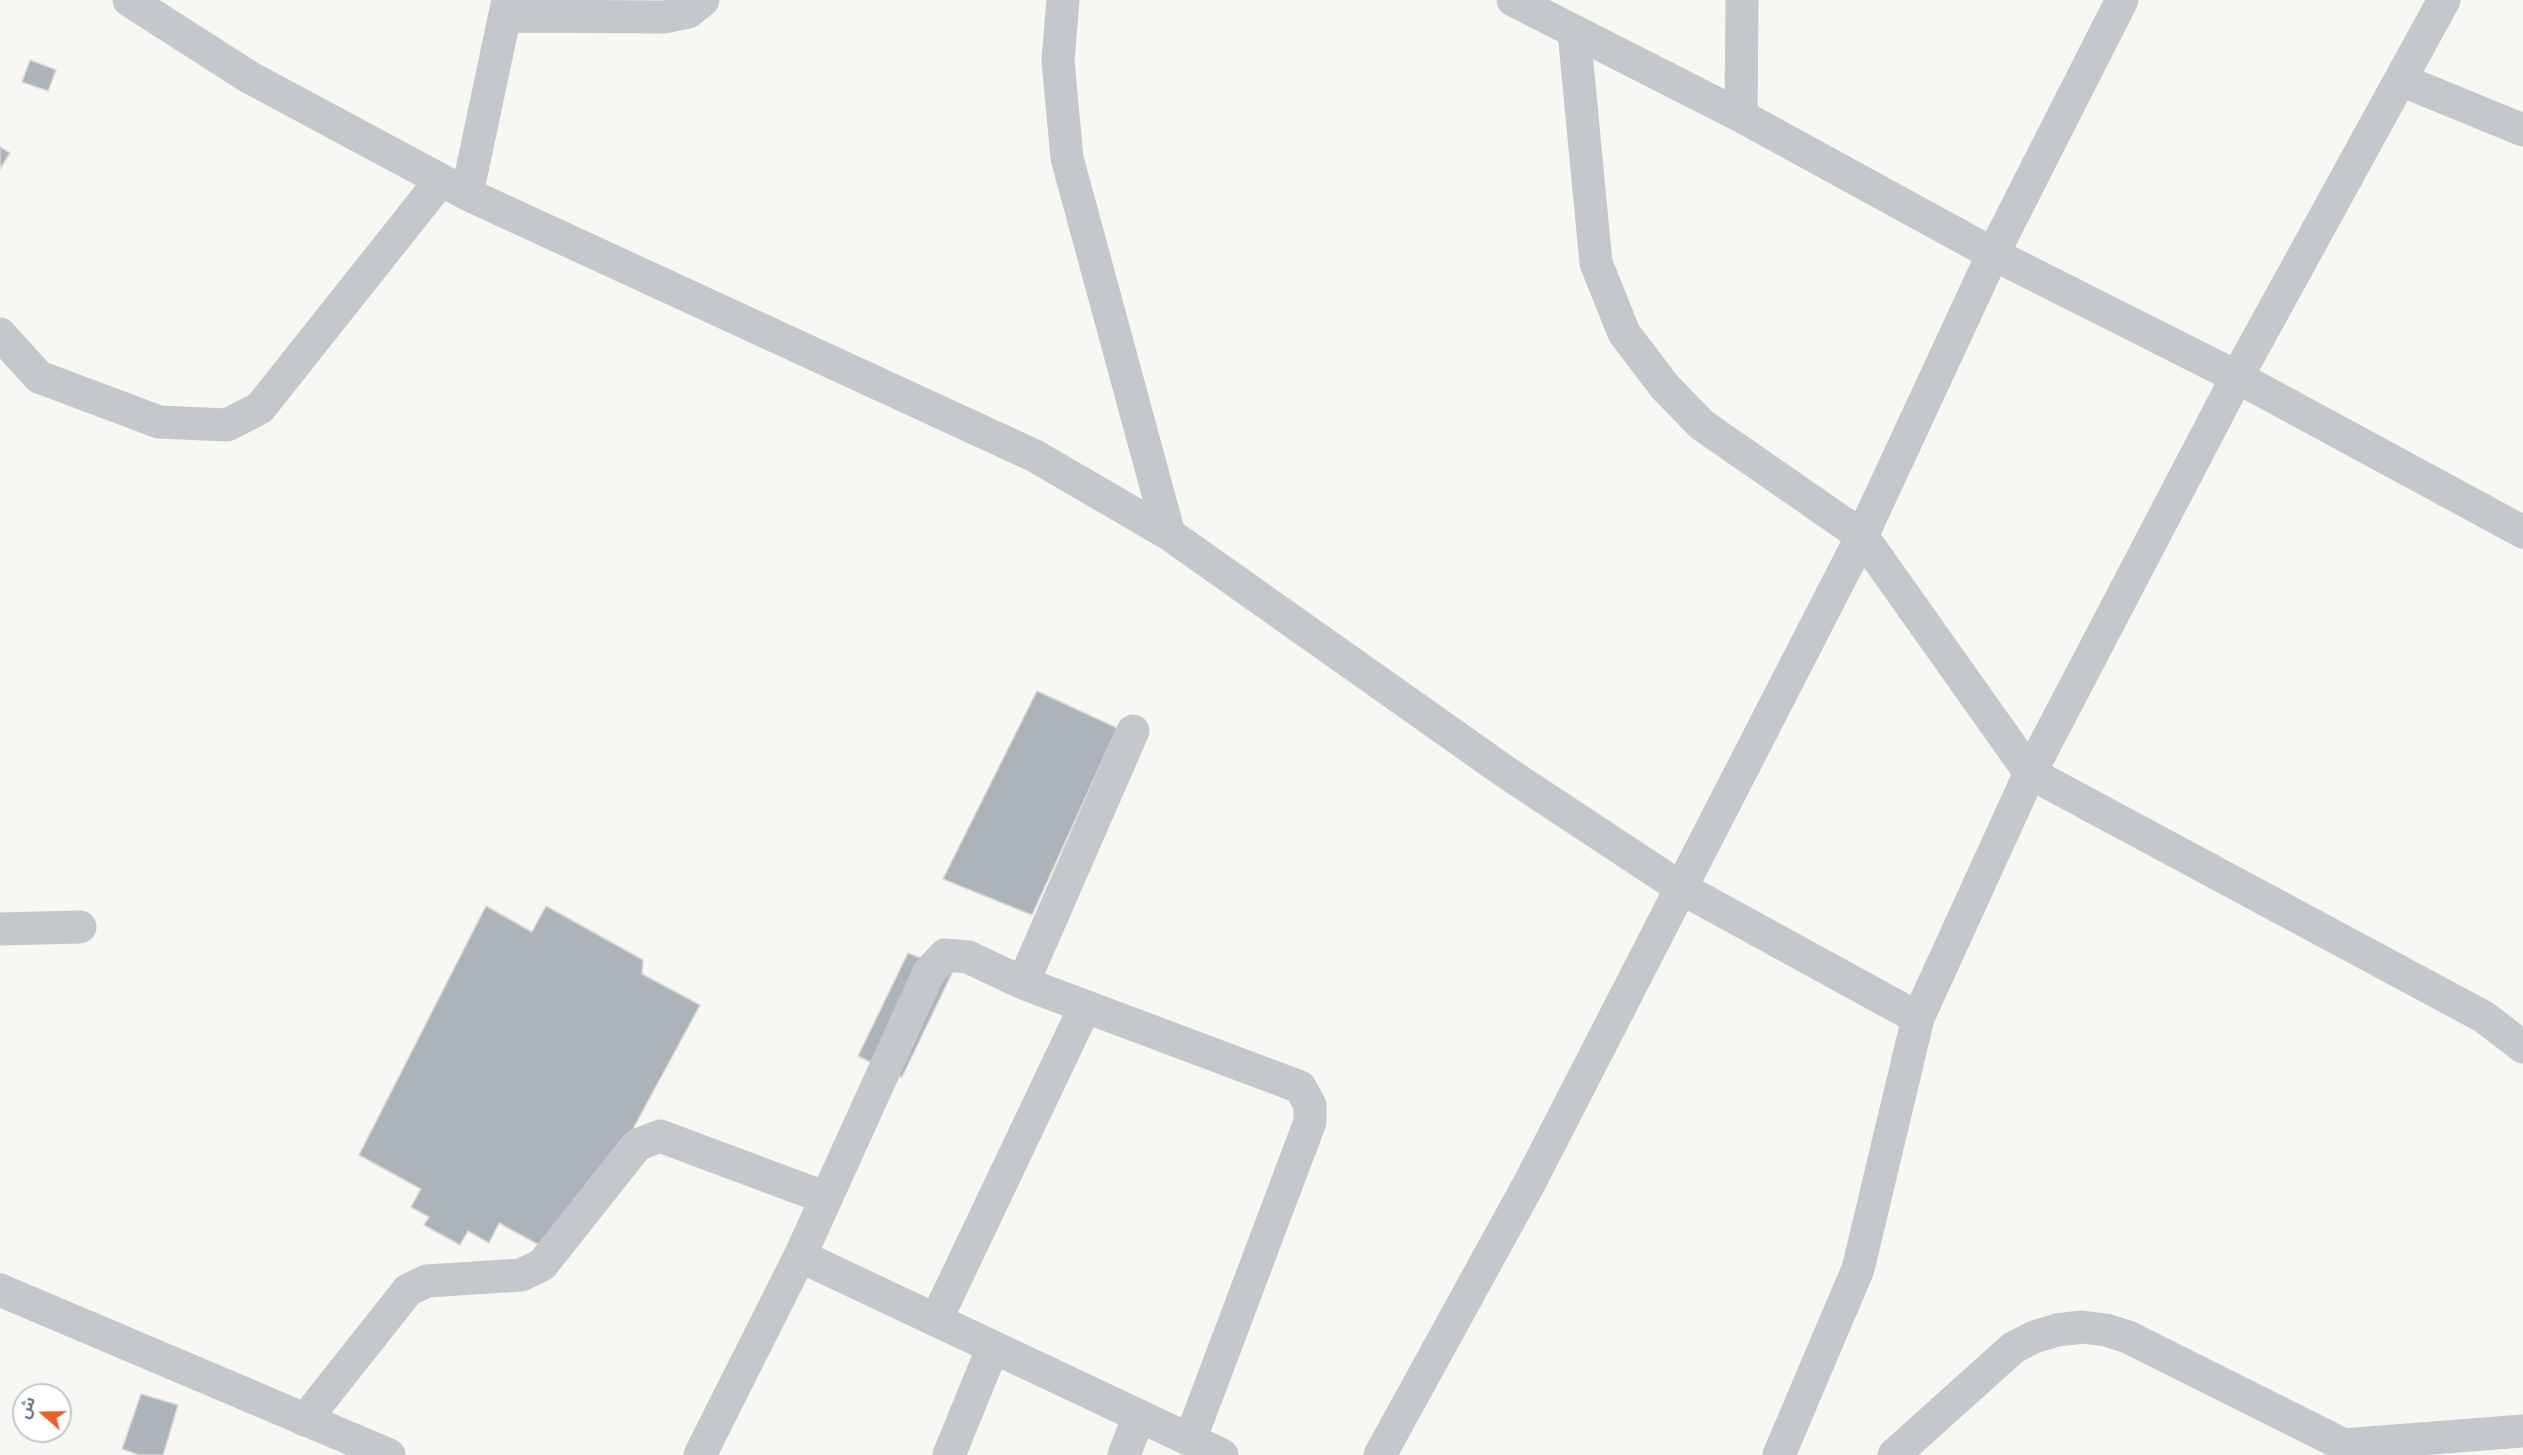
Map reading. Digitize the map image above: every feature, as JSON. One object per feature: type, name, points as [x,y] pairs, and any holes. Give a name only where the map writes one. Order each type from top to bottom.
[{"type":"street","points":[[129,0],[249,77],[454,187],[1035,456],[1168,534],[1508,774],[1681,888],[1918,1018]]},
{"type":"street","points":[[0,334],[39,377],[159,422],[227,425],[260,408],[454,187],[507,8],[664,17],[688,12],[703,0]]},
{"type":"street","points":[[1063,0],[1058,61],[1067,158],[1168,534]]},
{"type":"street","points":[[1513,0],[1741,116],[1993,254],[2237,377],[2523,532]]},
{"type":"street","points":[[1741,116],[1742,0]]},
{"type":"street","points":[[1380,1455],[1530,1182],[1862,536],[1993,254],[2122,0]]},
{"type":"street","points":[[1779,1455],[1858,1269],[1918,1018],[2031,773],[2237,377],[2444,0]]},
{"type":"street","points":[[1574,32],[1596,263],[1624,333],[1665,387],[1702,425],[1862,536],[2031,773],[2484,1017],[2523,1047]]},
{"type":"street","points":[[2401,80],[2523,130]]},
{"type":"street","points":[[1023,983],[1133,731]]},
{"type":"street","points":[[0,929],[80,927]]},
{"type":"street","points":[[700,1455],[800,1256],[930,972],[945,955],[968,957],[1023,983],[1300,1087],[1310,1105],[1310,1122],[1190,1440]]},
{"type":"street","points":[[936,1320],[1085,1007]]},
{"type":"street","points":[[305,1420],[408,1290],[427,1281],[521,1275],[542,1265],[637,1145],[660,1136],[826,1198]]},
{"type":"street","points":[[800,1256],[1222,1455]]},
{"type":"street","points":[[0,1290],[305,1420],[353,1449],[389,1455]]},
{"type":"street","points":[[1894,1455],[2013,1348],[2034,1337],[2057,1330],[2082,1327],[2106,1330],[2128,1337],[2353,1450],[2523,1431]]},
{"type":"street","points":[[949,1455],[993,1347]]},
{"type":"street","points":[[1124,1455],[1139,1416]]},
{"type":"building","points":[[30,60],[56,70],[48,91],[22,82]]},
{"type":"building","points":[[0,147],[10,153],[0,169]]},
{"type":"building","points":[[1037,691],[1117,728],[1032,915],[943,879]]},
{"type":"building","points":[[486,906],[532,932],[546,906],[643,960],[642,974],[700,1005],[563,1258],[499,1223],[489,1243],[468,1231],[460,1245],[424,1225],[429,1217],[411,1207],[421,1189],[359,1155]]},
{"type":"building","points":[[908,953],[953,971],[902,1077],[858,1056]]},
{"type":"building","points":[[141,1394],[178,1405],[163,1455],[139,1455],[122,1449]]}]
